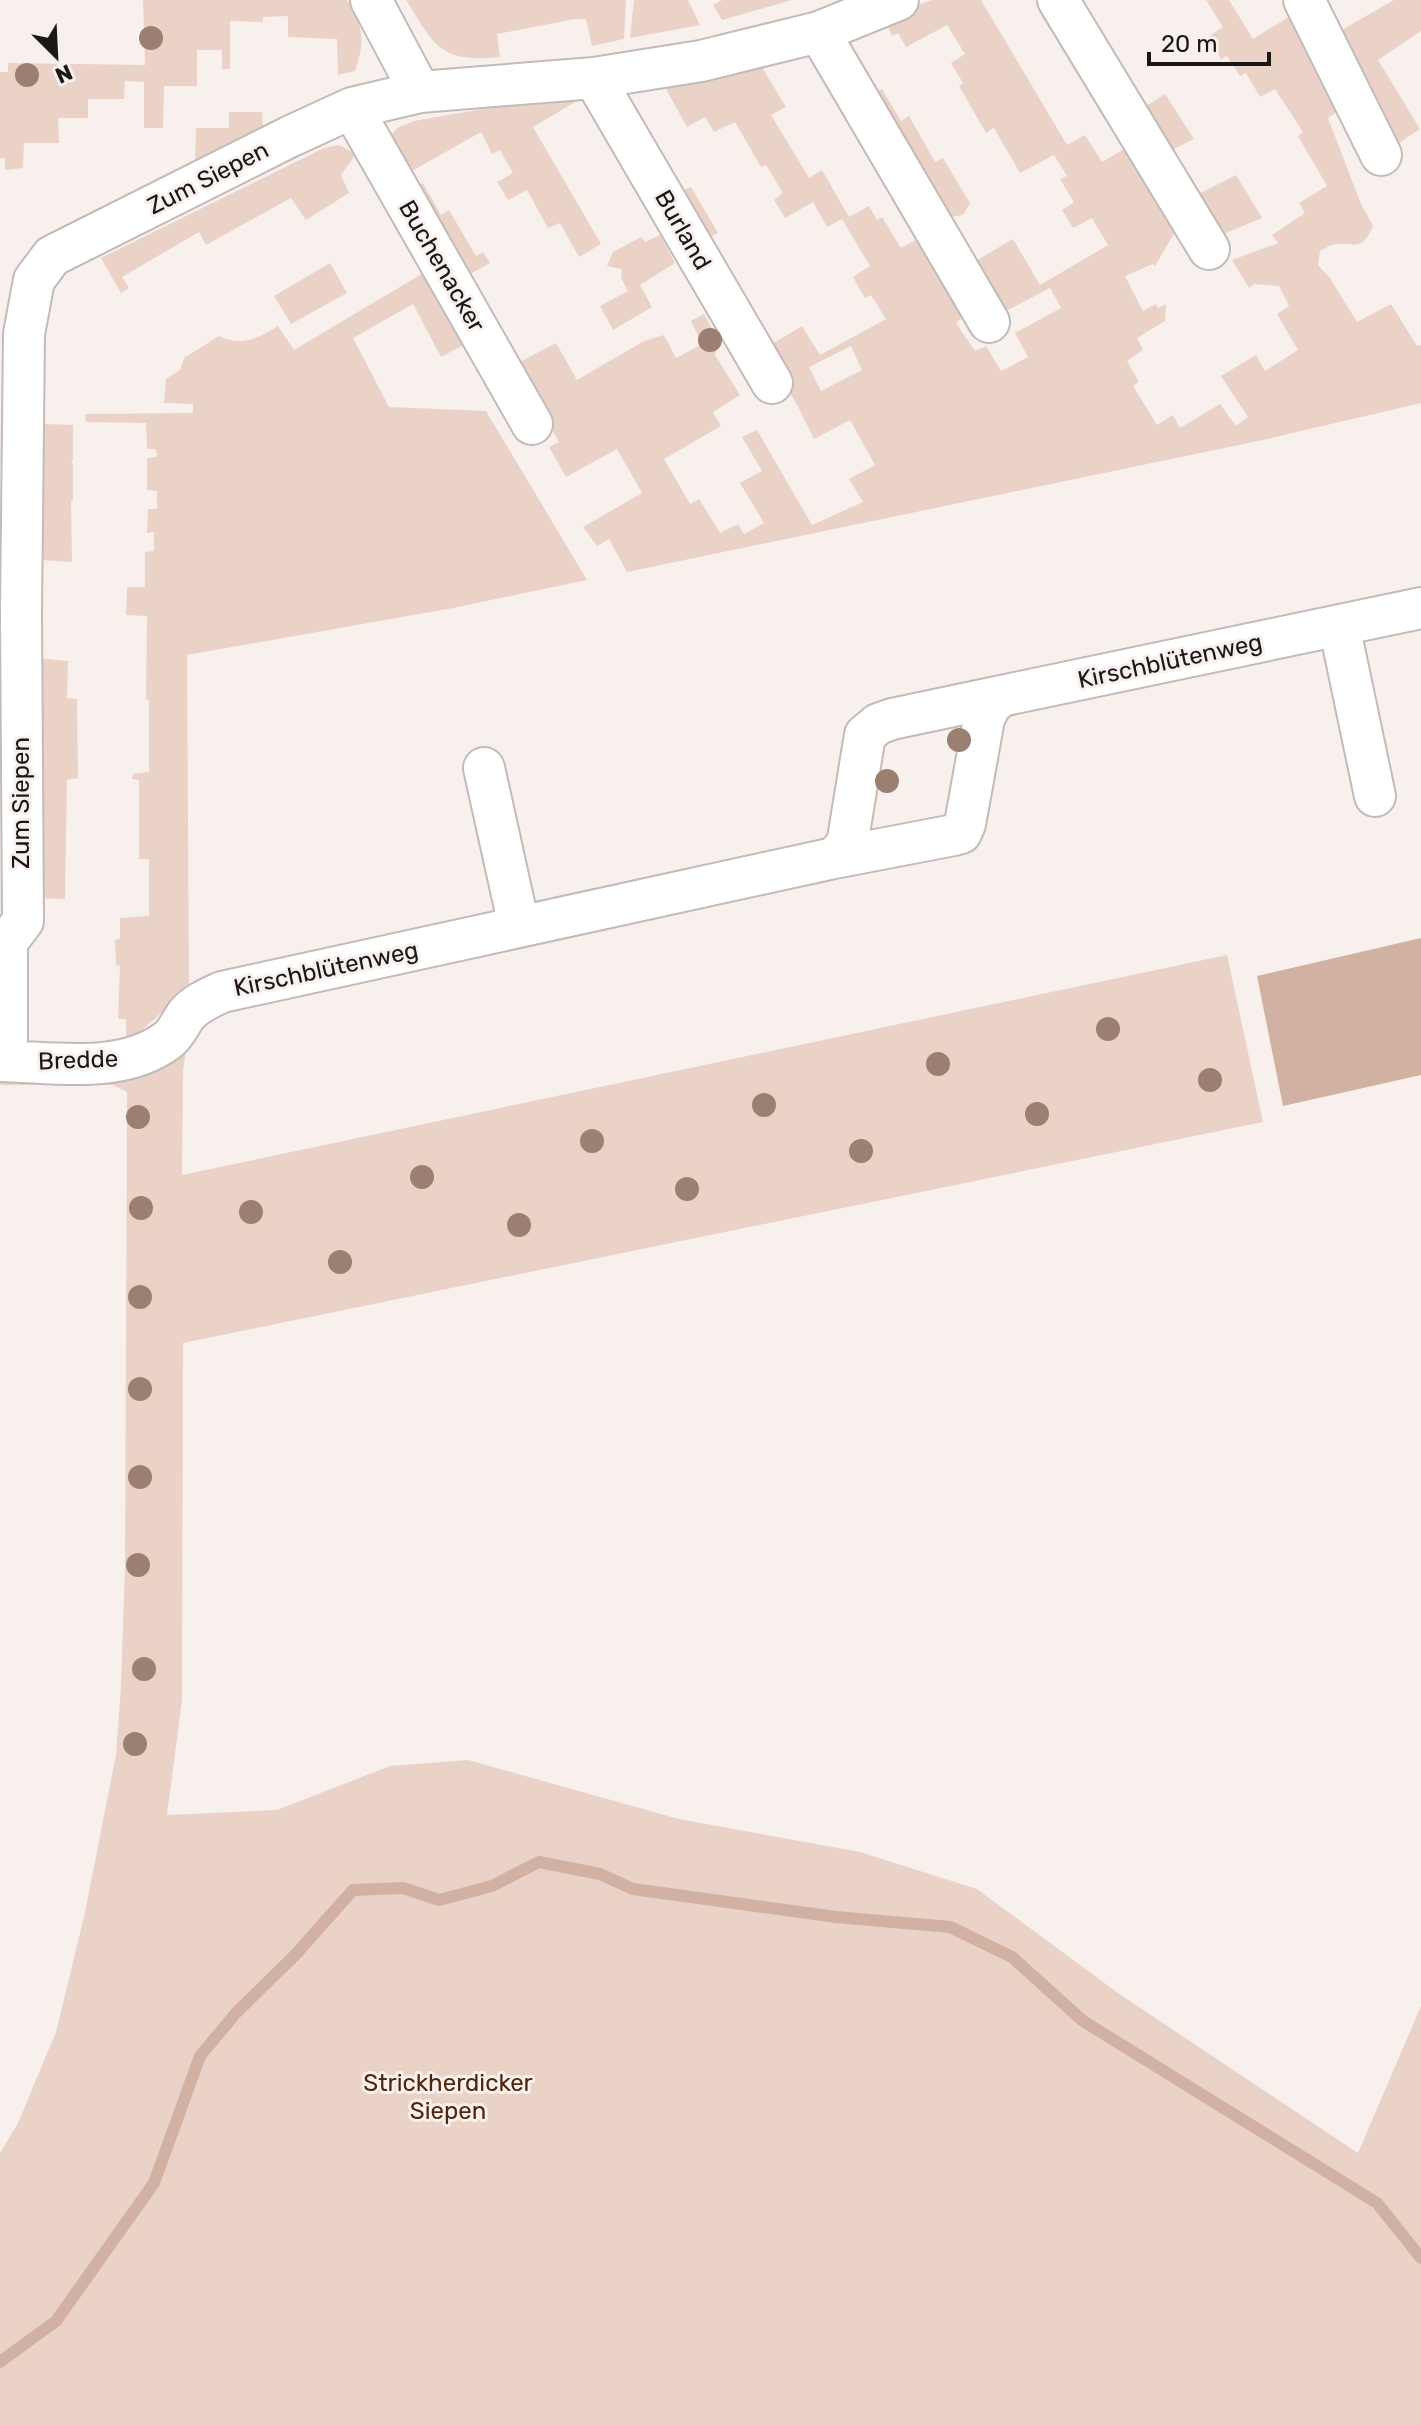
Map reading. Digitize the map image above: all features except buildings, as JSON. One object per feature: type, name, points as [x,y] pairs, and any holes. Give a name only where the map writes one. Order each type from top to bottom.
[{"type":"street","points":[[371,0],[420,92],[594,78],[701,61],[819,32],[898,0]]},
{"type":"street","points":[[1058,0],[1209,249]]},
{"type":"street","points":[[1304,0],[1381,155]]},
{"type":"street","points":[[819,32],[989,322]]},
{"type":"street","name":"Burland","points":[[594,78],[772,383]]},
{"type":"street","name":"Zum Siepen","points":[[4,1061],[7,942],[23,921],[11,613],[24,349],[14,304],[52,256],[352,108],[420,92]]},
{"type":"street","name":"Buchenacker","points":[[352,108],[532,424]]},
{"type":"street","name":"Kirschblütenweg","points":[[834,858],[848,839],[865,735],[878,724],[1421,608]]},
{"type":"street","points":[[1339,625],[1375,796]]},
{"type":"street","name":"Kirschblütenweg","points":[[154,1049],[172,1037],[188,1012],[222,992],[961,833],[984,719],[990,706],[1001,696]]},
{"type":"street","points":[[484,768],[519,926]]},
{"type":"street","name":"Bredde","points":[[4,1061],[113,1063],[154,1049]]},
{"type":"green space","points":[[143,0],[347,0],[361,34],[355,71],[338,75],[337,39],[288,37],[288,16],[263,17],[263,22],[230,21],[230,69],[222,69],[222,50],[197,50],[197,86],[164,86],[163,128],[144,128],[144,82],[125,81],[124,99],[88,99],[88,118],[58,118],[59,143],[24,143],[23,168],[5,170],[5,158],[0,158],[0,72],[8,72],[8,63],[145,65]]},
{"type":"green space","points":[[406,0],[626,0],[624,39],[592,46],[586,19],[575,19],[497,34],[500,57],[464,57],[452,54],[433,40]]},
{"type":"green space","points":[[634,0],[688,0],[700,25],[630,38]]},
{"type":"green space","points":[[722,0],[792,0],[722,20],[713,5]]},
{"type":"green space","points":[[932,0],[981,0],[1067,145],[1085,135],[1102,162],[1131,145],[1179,225],[1155,266],[1153,264],[1125,276],[1143,311],[1156,304],[1158,308],[1166,304],[1165,321],[1137,338],[1143,350],[1127,361],[1139,382],[1133,386],[1157,425],[1173,415],[1180,428],[1220,404],[1236,426],[1248,417],[1221,376],[1256,355],[1265,371],[1298,350],[1277,314],[1289,306],[1279,286],[1254,284],[1249,288],[1232,260],[1278,243],[1272,235],[1305,213],[1299,203],[1327,186],[1298,136],[1303,132],[1275,89],[1260,97],[1246,73],[1240,76],[1227,56],[1221,59],[1208,37],[1223,27],[1206,0],[1229,0],[1253,39],[1297,12],[1339,110],[1328,118],[1361,204],[1373,226],[1360,243],[1332,245],[1320,251],[1318,265],[1330,278],[1357,322],[1391,304],[1417,346],[1421,345],[1421,403],[1263,440],[627,572],[609,539],[597,546],[583,527],[642,493],[617,449],[566,477],[549,447],[559,442],[516,364],[556,343],[577,380],[644,341],[664,335],[676,358],[702,344],[691,321],[704,314],[719,341],[715,355],[740,395],[713,412],[721,426],[664,459],[690,504],[699,499],[720,533],[738,524],[744,534],[764,523],[740,483],[762,471],[742,437],[757,430],[812,525],[863,502],[849,479],[875,465],[850,420],[814,439],[764,349],[802,326],[820,355],[886,319],[871,295],[865,298],[853,277],[870,266],[842,219],[827,227],[813,202],[785,218],[774,200],[783,193],[766,165],[761,167],[735,122],[714,132],[705,117],[687,127],[661,80],[758,61],[786,107],[771,115],[809,178],[822,170],[849,217],[869,206],[877,220],[882,217],[901,248],[923,236],[968,312],[956,323],[975,351],[986,346],[1001,371],[1028,357],[1015,333],[1061,308],[1050,288],[1004,312],[974,262],[1013,239],[1040,285],[1108,245],[1092,218],[1073,228],[1062,210],[1074,202],[1060,179],[1067,176],[1054,155],[1020,173],[994,128],[986,133],[959,86],[963,83],[951,63],[965,54],[947,25],[906,47],[898,33],[892,36],[884,18]],"holes":[[[851,346],[862,370],[821,391],[809,367]]]},
{"type":"green space","points":[[1394,0],[1421,0],[1421,31],[1378,60],[1420,129],[1396,145],[1340,31]]},
{"type":"green space","points":[[882,89],[901,121],[909,116],[935,162],[943,158],[970,203],[963,215],[948,217],[873,95]]},
{"type":"green space","points":[[568,94],[577,98],[575,102],[533,127],[601,244],[579,257],[560,223],[548,228],[527,190],[508,200],[497,182],[513,173],[500,150],[492,154],[481,132],[405,175],[389,139],[397,128],[414,121]]},
{"type":"green space","points":[[1165,94],[1194,139],[1166,153],[1140,110]]},
{"type":"green space","points":[[229,112],[262,112],[263,128],[195,161],[196,128],[229,128]]},
{"type":"green space","points":[[339,145],[356,154],[341,175],[349,193],[306,220],[291,198],[206,245],[199,232],[122,277],[129,288],[121,293],[101,258],[324,148]]},
{"type":"green space","points":[[657,145],[684,190],[691,187],[718,233],[702,241],[650,149]]},
{"type":"green space","points":[[1236,175],[1262,218],[1219,236],[1195,196]]},
{"type":"green space","points":[[423,183],[441,215],[449,210],[476,256],[483,252],[490,263],[463,278],[413,189]]},
{"type":"green space","points":[[660,235],[675,263],[640,285],[652,307],[613,330],[600,306],[628,291],[621,278],[622,269],[607,266],[613,252],[641,237],[645,242]]},
{"type":"green space","points":[[330,263],[347,293],[291,324],[274,296]]},
{"type":"green space","points":[[425,272],[467,343],[441,357],[413,304],[353,338],[389,407],[486,411],[587,580],[453,608],[187,655],[189,989],[135,1036],[126,1038],[126,1019],[118,1019],[120,966],[116,965],[115,940],[120,939],[120,918],[149,916],[149,859],[139,859],[139,780],[132,779],[133,774],[149,772],[147,616],[126,615],[127,587],[145,587],[145,552],[154,551],[154,532],[147,533],[148,509],[157,509],[157,491],[147,490],[147,458],[156,457],[157,454],[155,449],[147,449],[146,423],[86,422],[85,414],[193,413],[193,404],[164,403],[166,379],[180,370],[184,358],[219,336],[235,341],[250,340],[278,326],[294,350]]},
{"type":"green space","points":[[43,424],[73,425],[72,562],[41,560]]},
{"type":"green space","points":[[37,658],[68,661],[67,698],[77,699],[78,778],[67,780],[65,899],[35,898]]},
{"type":"green space","name":"Strickherdicker Siepen","points":[[1227,955],[1263,1122],[183,1343],[182,1700],[167,1815],[277,1810],[390,1766],[468,1760],[679,1819],[860,1852],[977,1889],[1118,1993],[1358,2153],[1421,2006],[1421,2425],[0,2425],[0,2153],[18,2123],[56,2032],[84,1917],[116,1755],[125,1567],[127,1092],[113,1085],[0,1085],[0,1061],[186,1050],[182,1175]]},
{"type":"shaded area","points":[[1421,938],[1421,1075],[1283,1106],[1257,976]]},
{"type":"waterway","points":[[0,2362],[56,2321],[154,2183],[200,2056],[236,2013],[296,1954],[353,1890],[403,1888],[439,1900],[492,1886],[539,1862],[600,1874],[633,1889],[836,1917],[950,1927],[1012,1957],[1083,2021],[1377,2203],[1421,2258]]}]
